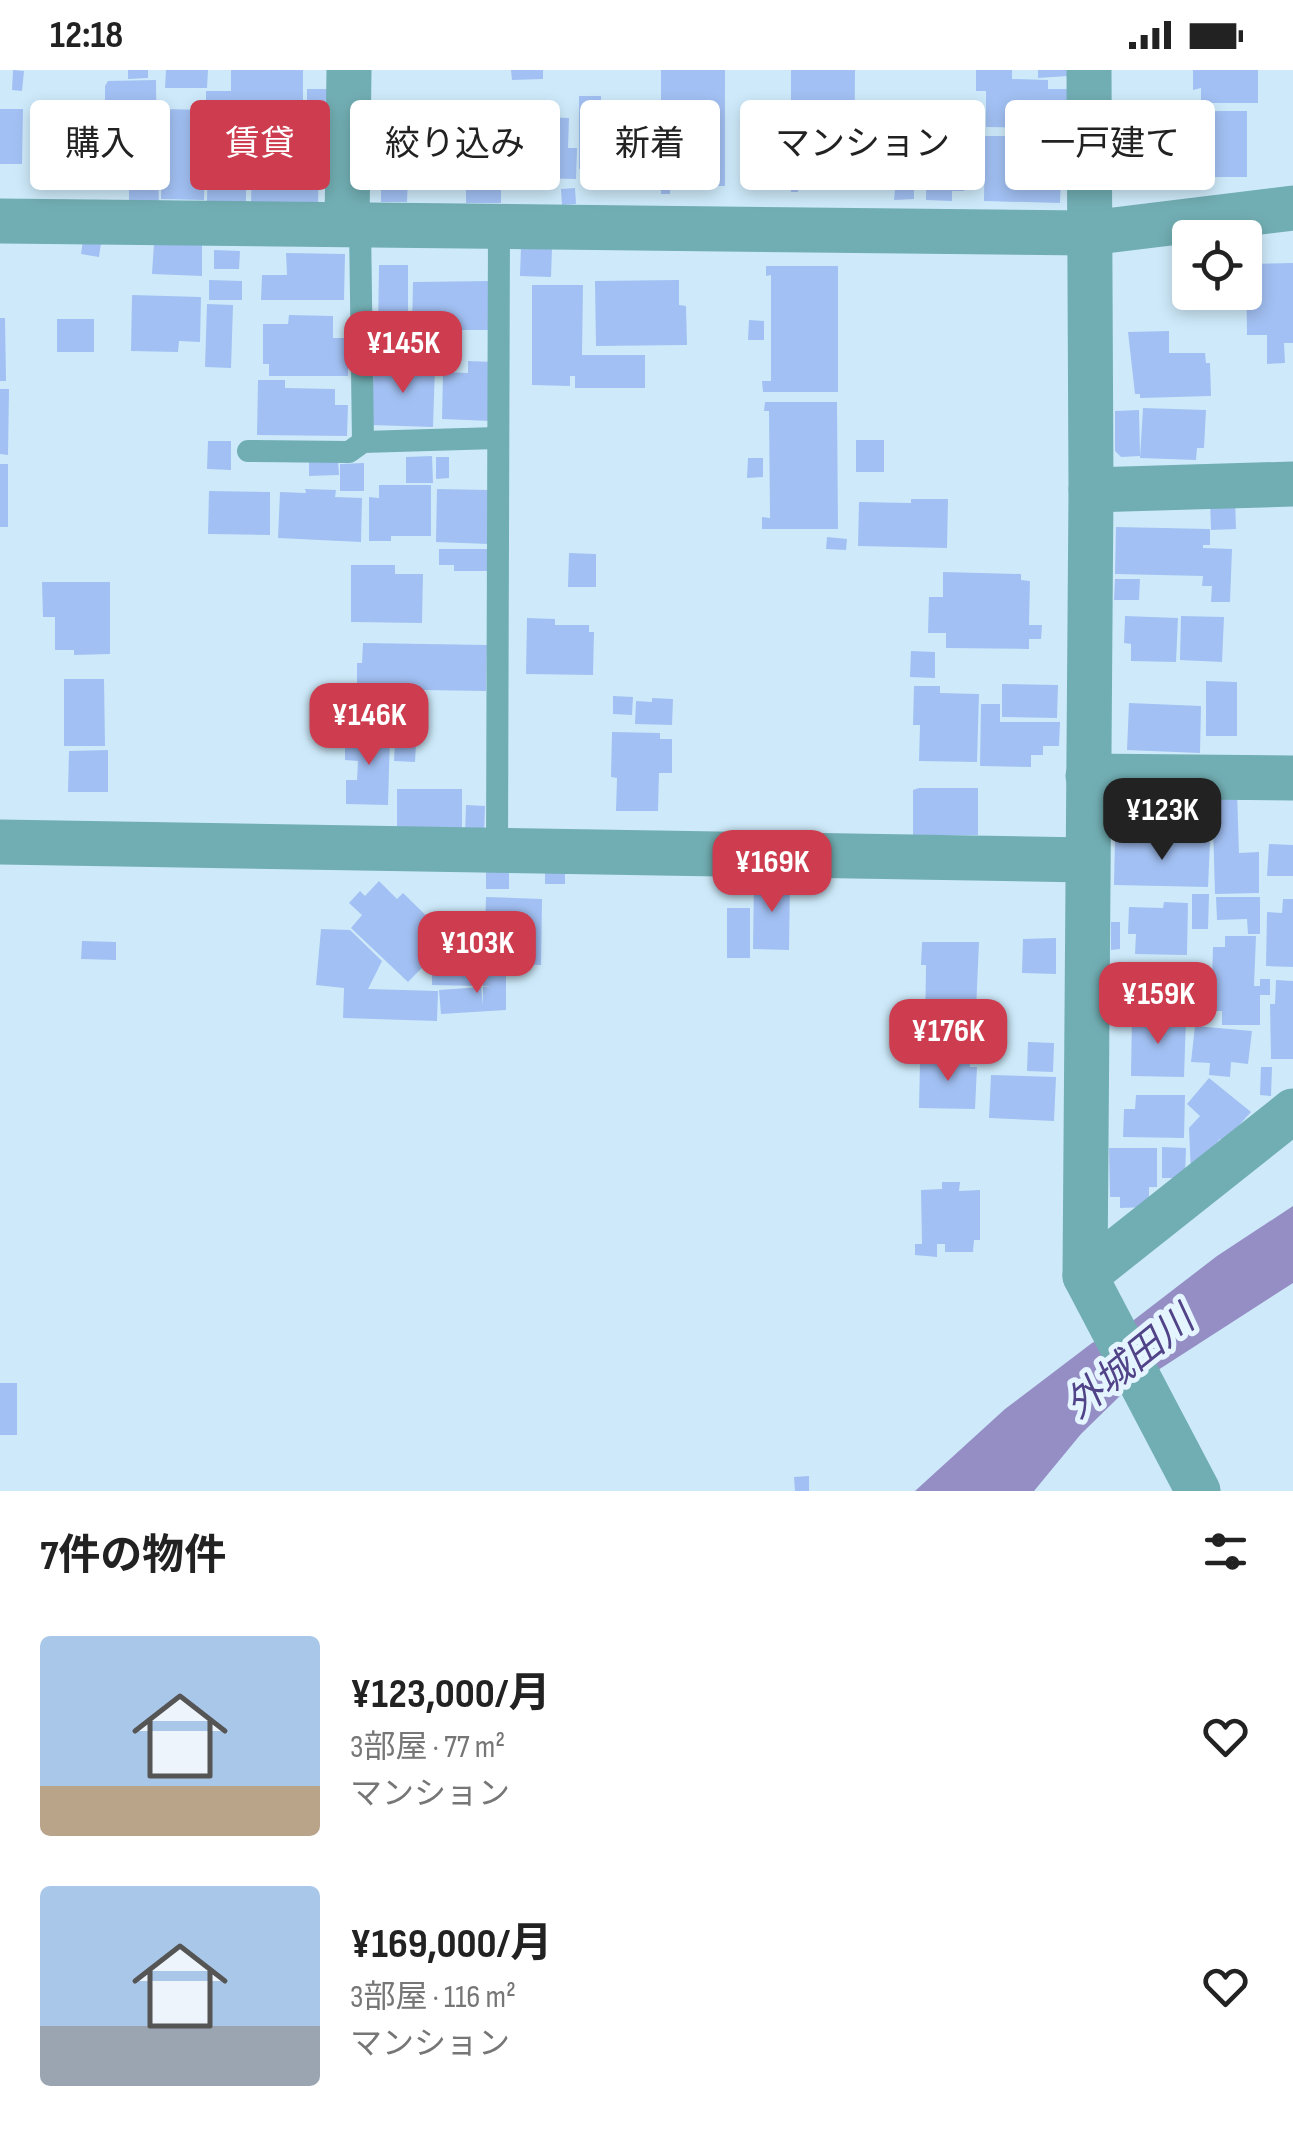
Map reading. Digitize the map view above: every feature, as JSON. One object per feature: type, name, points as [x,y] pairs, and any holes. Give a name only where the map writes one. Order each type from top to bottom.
[{"type":"street","points":[[349,70],[354,224]]},
{"type":"street","points":[[1089,70],[1087,1282],[1198,1491]]},
{"type":"street","points":[[0,221],[1088,234],[1293,208]]},
{"type":"street","points":[[1090,490],[1293,484]]},
{"type":"street","points":[[1088,776],[1293,778]]},
{"type":"street","points":[[0,842],[1087,860]]},
{"type":"street","points":[[1087,1282],[1293,1111]]},
{"type":"lane","points":[[354,224],[363,442]]},
{"type":"lane","points":[[497,850],[500,226]]},
{"type":"lane","points":[[248,451],[349,452],[363,442],[498,438]]},
{"type":"water","name":"外城田川","points":[[1293,1206],[1293,1283],[1124,1392],[1081,1434],[1034,1491],[915,1491],[1005,1409],[1092,1343],[1126,1326],[1217,1256]]},
{"type":"building","points":[[13,70],[24,71],[22,91],[12,90]]},
{"type":"building","points":[[128,70],[148,70],[148,78],[128,79]]},
{"type":"building","points":[[166,70],[208,70],[207,88],[165,88]]},
{"type":"building","points":[[231,70],[303,70],[303,100],[206,100],[206,91],[231,91]]},
{"type":"building","points":[[511,70],[543,70],[543,79],[512,80]]},
{"type":"building","points":[[661,70],[725,70],[725,186],[720,186],[720,100],[661,100]]},
{"type":"building","points":[[791,70],[855,70],[855,100],[791,100]]},
{"type":"building","points":[[976,70],[1012,70],[1012,79],[1048,80],[1048,89],[1070,89],[1070,100],[1005,100],[1005,127],[986,127],[986,91],[976,91]]},
{"type":"building","points":[[1038,70],[1068,70],[1068,76],[1038,78]]},
{"type":"building","points":[[1193,70],[1258,70],[1258,103],[1215,103],[1201,100],[1201,88],[1193,90]]},
{"type":"building","points":[[156,80],[156,100],[105,100],[108,81]]},
{"type":"building","points":[[307,89],[327,89],[327,100],[307,100]]},
{"type":"building","points":[[579,96],[601,96],[601,100],[580,100],[579,169]]},
{"type":"building","points":[[0,109],[23,109],[22,164],[0,164]]},
{"type":"building","points":[[170,109],[190,110],[190,190],[204,190],[204,200],[161,199],[161,190],[170,190]]},
{"type":"building","points":[[1215,111],[1247,111],[1247,177],[1215,177]]},
{"type":"building","points":[[560,118],[569,118],[568,148],[577,148],[576,179],[560,179]]},
{"type":"building","points":[[985,136],[1005,136],[1005,190],[1061,190],[1060,203],[984,201]]},
{"type":"building","points":[[575,188],[576,204],[562,205],[561,189]]},
{"type":"building","points":[[129,190],[158,190],[159,204],[129,205]]},
{"type":"building","points":[[207,190],[246,190],[246,203],[207,202]]},
{"type":"building","points":[[251,190],[318,190],[318,205],[251,204]]},
{"type":"building","points":[[381,190],[407,190],[407,202],[381,202]]},
{"type":"building","points":[[466,190],[501,190],[501,203],[466,203]]},
{"type":"building","points":[[895,190],[914,190],[914,199],[894,200]]},
{"type":"building","points":[[926,190],[964,190],[952,191],[952,201],[926,200]]},
{"type":"building","points":[[83,240],[101,243],[99,257],[81,254]]},
{"type":"building","points":[[154,243],[202,245],[202,276],[152,274]]},
{"type":"building","points":[[521,247],[552,248],[551,277],[520,276]]},
{"type":"building","points":[[214,250],[240,251],[239,269],[214,269]]},
{"type":"building","points":[[286,253],[345,254],[344,300],[261,300],[262,275],[287,275]]},
{"type":"building","points":[[1293,263],[1293,343],[1284,343],[1285,363],[1267,364],[1267,335],[1247,335],[1247,310],[1262,310],[1262,264]]},
{"type":"building","points":[[379,265],[408,265],[408,331],[378,330]]},
{"type":"building","points":[[766,266],[838,266],[838,392],[763,392],[762,381],[771,381],[771,275],[766,276]]},
{"type":"building","points":[[209,280],[242,281],[242,300],[209,300]]},
{"type":"building","points":[[679,280],[679,305],[686,306],[687,345],[596,346],[595,281]]},
{"type":"building","points":[[491,281],[491,330],[412,330],[413,282]]},
{"type":"building","points":[[532,285],[583,285],[582,355],[645,355],[645,388],[575,388],[575,376],[570,376],[570,386],[532,385]]},
{"type":"building","points":[[132,295],[201,297],[200,342],[179,341],[178,352],[131,351]]},
{"type":"building","points":[[207,304],[233,305],[231,368],[205,367]]},
{"type":"building","points":[[289,315],[333,316],[333,338],[348,338],[348,376],[269,376],[269,364],[263,364],[263,324],[288,324]]},
{"type":"building","points":[[0,318],[5,318],[6,381],[0,381]]},
{"type":"building","points":[[57,319],[94,319],[94,352],[57,352]]},
{"type":"building","points":[[749,320],[764,321],[764,340],[748,340]]},
{"type":"building","points":[[1169,331],[1169,353],[1205,353],[1206,363],[1210,363],[1211,396],[1140,398],[1140,394],[1135,394],[1128,332]]},
{"type":"building","points":[[397,336],[398,352],[371,353],[370,337]]},
{"type":"building","points":[[417,338],[432,338],[432,360],[418,360]]},
{"type":"building","points":[[468,361],[493,362],[491,421],[442,419],[443,372],[468,373]]},
{"type":"building","points":[[374,365],[435,367],[433,427],[371,425]]},
{"type":"building","points":[[258,380],[285,380],[285,388],[335,389],[335,405],[348,405],[347,436],[257,435]]},
{"type":"building","points":[[0,389],[9,389],[8,455],[0,454]]},
{"type":"building","points":[[765,402],[837,402],[838,529],[762,529],[762,517],[770,518],[769,411],[764,411]]},
{"type":"building","points":[[1143,408],[1206,410],[1204,448],[1197,448],[1196,460],[1140,458]]},
{"type":"building","points":[[1139,410],[1140,456],[1121,457],[1115,451],[1115,411]]},
{"type":"building","points":[[856,440],[884,440],[884,472],[856,472]]},
{"type":"building","points":[[208,441],[231,441],[231,470],[207,469]]},
{"type":"building","points":[[432,456],[433,483],[406,483],[406,457]]},
{"type":"building","points":[[436,457],[449,457],[449,478],[436,479]]},
{"type":"building","points":[[748,458],[763,458],[763,477],[747,478]]},
{"type":"building","points":[[309,460],[338,460],[339,475],[309,476]]},
{"type":"building","points":[[364,463],[364,491],[340,491],[340,464]]},
{"type":"building","points":[[0,464],[8,464],[8,527],[0,527]]},
{"type":"building","points":[[379,485],[431,485],[431,536],[391,536],[391,541],[369,541],[369,497],[379,498]]},
{"type":"building","points":[[305,489],[336,490],[335,497],[362,498],[361,542],[278,538],[280,492],[306,493]]},
{"type":"building","points":[[437,489],[490,490],[489,544],[436,542]]},
{"type":"building","points":[[209,491],[270,492],[270,535],[208,534]]},
{"type":"building","points":[[1210,498],[1235,498],[1236,529],[1211,530]]},
{"type":"building","points":[[911,499],[948,499],[947,548],[858,546],[859,502],[911,503]]},
{"type":"building","points":[[1116,527],[1210,529],[1210,545],[1203,548],[1232,549],[1230,602],[1211,602],[1212,586],[1202,586],[1203,576],[1115,574]]},
{"type":"building","points":[[827,537],[847,539],[846,550],[826,549]]},
{"type":"building","points":[[439,549],[488,549],[488,571],[454,571],[454,565],[439,565]]},
{"type":"building","points":[[569,553],[596,554],[596,587],[568,587]]},
{"type":"building","points":[[351,565],[395,565],[395,574],[423,574],[422,623],[351,622]]},
{"type":"building","points":[[943,572],[1021,574],[1021,580],[1030,581],[1029,625],[1042,625],[1041,639],[1029,639],[1029,649],[946,648],[946,633],[928,633],[929,597],[943,597]]},
{"type":"building","points":[[1115,579],[1140,579],[1139,600],[1114,600]]},
{"type":"building","points":[[42,582],[110,582],[110,654],[74,655],[74,650],[55,650],[55,617],[43,617]]},
{"type":"building","points":[[1125,616],[1178,618],[1176,662],[1131,661],[1131,644],[1124,643]]},
{"type":"building","points":[[1181,616],[1224,617],[1222,662],[1180,660]]},
{"type":"building","points":[[527,618],[555,619],[555,625],[589,625],[589,632],[594,632],[593,675],[526,674]]},
{"type":"building","points":[[363,643],[487,645],[486,691],[357,689],[357,663],[362,663]]},
{"type":"building","points":[[911,651],[935,652],[935,678],[910,677]]},
{"type":"building","points":[[64,679],[104,679],[105,746],[64,746]]},
{"type":"building","points":[[1206,681],[1237,682],[1237,736],[1206,736]]},
{"type":"building","points":[[1002,684],[1058,685],[1057,718],[1002,717]]},
{"type":"building","points":[[914,686],[940,686],[940,693],[979,694],[977,762],[919,761],[920,725],[913,725]]},
{"type":"building","points":[[613,696],[633,697],[632,715],[613,714]]},
{"type":"building","points":[[652,698],[673,699],[672,725],[635,724],[636,701],[652,702]]},
{"type":"building","points":[[1129,703],[1201,706],[1200,753],[1127,750]]},
{"type":"building","points":[[981,704],[1000,704],[1000,722],[1060,722],[1059,746],[1043,746],[1043,755],[1031,755],[1031,767],[980,766]]},
{"type":"building","points":[[612,732],[660,733],[660,739],[672,739],[672,773],[659,773],[658,811],[616,811],[617,778],[611,777]]},
{"type":"building","points":[[345,733],[390,734],[388,805],[346,804],[346,780],[357,780],[358,761],[345,760]]},
{"type":"building","points":[[395,743],[416,743],[415,762],[394,761]]},
{"type":"building","points":[[108,750],[108,792],[68,792],[69,751]]},
{"type":"building","points":[[978,788],[978,835],[913,835],[913,790]]},
{"type":"building","points":[[397,789],[462,789],[462,833],[397,833]]},
{"type":"building","points":[[1212,791],[1237,791],[1239,853],[1259,852],[1259,893],[1215,894]]},
{"type":"building","points":[[466,805],[485,806],[484,836],[465,835]]},
{"type":"building","points":[[1194,806],[1210,806],[1210,836],[1194,836]]},
{"type":"building","points":[[1115,840],[1210,842],[1208,887],[1114,885]]},
{"type":"building","points":[[1269,844],[1293,845],[1293,876],[1267,876]]},
{"type":"building","points":[[486,865],[509,865],[509,889],[486,889]]},
{"type":"building","points":[[545,865],[565,866],[565,884],[545,884]]},
{"type":"building","points":[[754,880],[790,880],[789,950],[753,949]]},
{"type":"building","points":[[379,881],[397,899],[403,893],[450,939],[408,982],[351,928],[362,915],[349,903],[360,891],[365,896]]},
{"type":"building","points":[[1192,894],[1209,894],[1208,929],[1192,929]]},
{"type":"building","points":[[486,897],[542,899],[541,965],[484,963]]},
{"type":"building","points":[[1216,897],[1260,897],[1260,934],[1248,934],[1247,919],[1217,920]]},
{"type":"building","points":[[1283,899],[1293,899],[1293,967],[1266,966],[1267,912],[1282,913]]},
{"type":"building","points":[[1164,902],[1188,903],[1187,955],[1135,954],[1136,934],[1128,934],[1129,907],[1163,908]]},
{"type":"building","points":[[727,908],[750,908],[750,958],[727,958]]},
{"type":"building","points":[[1111,922],[1120,922],[1120,949],[1111,950]]},
{"type":"building","points":[[321,929],[350,930],[382,961],[368,989],[438,991],[437,1021],[343,1018],[344,988],[316,985]]},
{"type":"building","points":[[1225,936],[1256,936],[1254,986],[1260,986],[1260,979],[1270,979],[1270,995],[1260,995],[1260,1025],[1222,1025],[1222,1011],[1211,1011],[1213,947],[1225,947]]},
{"type":"building","points":[[481,938],[480,986],[432,985],[432,960],[456,961],[457,939]]},
{"type":"building","points":[[1056,938],[1056,974],[1022,973],[1023,939]]},
{"type":"building","points":[[82,941],[116,942],[116,960],[81,959]]},
{"type":"building","points":[[922,942],[979,942],[975,1033],[925,1033],[926,965],[921,965]]},
{"type":"building","points":[[483,972],[506,972],[506,1010],[441,1014],[439,990],[481,987],[483,1005],[483,987],[491,987],[483,986]]},
{"type":"building","points":[[1276,980],[1293,981],[1293,1059],[1271,1059],[1270,1004],[1275,1004]]},
{"type":"building","points":[[1132,1017],[1186,1018],[1184,1077],[1131,1076]]},
{"type":"building","points":[[1195,1026],[1252,1031],[1248,1064],[1231,1062],[1230,1077],[1209,1075],[1210,1063],[1191,1062]]},
{"type":"building","points":[[1028,1042],[1054,1043],[1053,1072],[1027,1071]]},
{"type":"building","points":[[941,1056],[970,1056],[970,1067],[977,1067],[975,1109],[919,1108],[920,1063],[940,1063]]},
{"type":"building","points":[[1261,1067],[1272,1067],[1271,1096],[1260,1095]]},
{"type":"building","points":[[991,1075],[1056,1077],[1054,1121],[989,1118]]},
{"type":"building","points":[[1209,1078],[1251,1112],[1223,1143],[1220,1139],[1191,1174],[1189,1128],[1200,1116],[1187,1104]]},
{"type":"building","points":[[1136,1095],[1185,1095],[1184,1138],[1123,1137],[1124,1109],[1135,1109]]},
{"type":"building","points":[[1162,1147],[1186,1148],[1185,1178],[1162,1178]]},
{"type":"building","points":[[1109,1148],[1157,1148],[1157,1187],[1149,1187],[1149,1207],[1120,1208],[1120,1197],[1110,1197]]},
{"type":"building","points":[[942,1182],[960,1182],[959,1191],[980,1190],[980,1240],[974,1240],[973,1252],[945,1252],[945,1244],[937,1244],[937,1257],[915,1255],[915,1244],[922,1244],[921,1190],[942,1189]]},
{"type":"building","points":[[0,1383],[17,1383],[17,1435],[0,1435]]},
{"type":"building","points":[[809,1476],[809,1491],[795,1491],[794,1477]]}]
